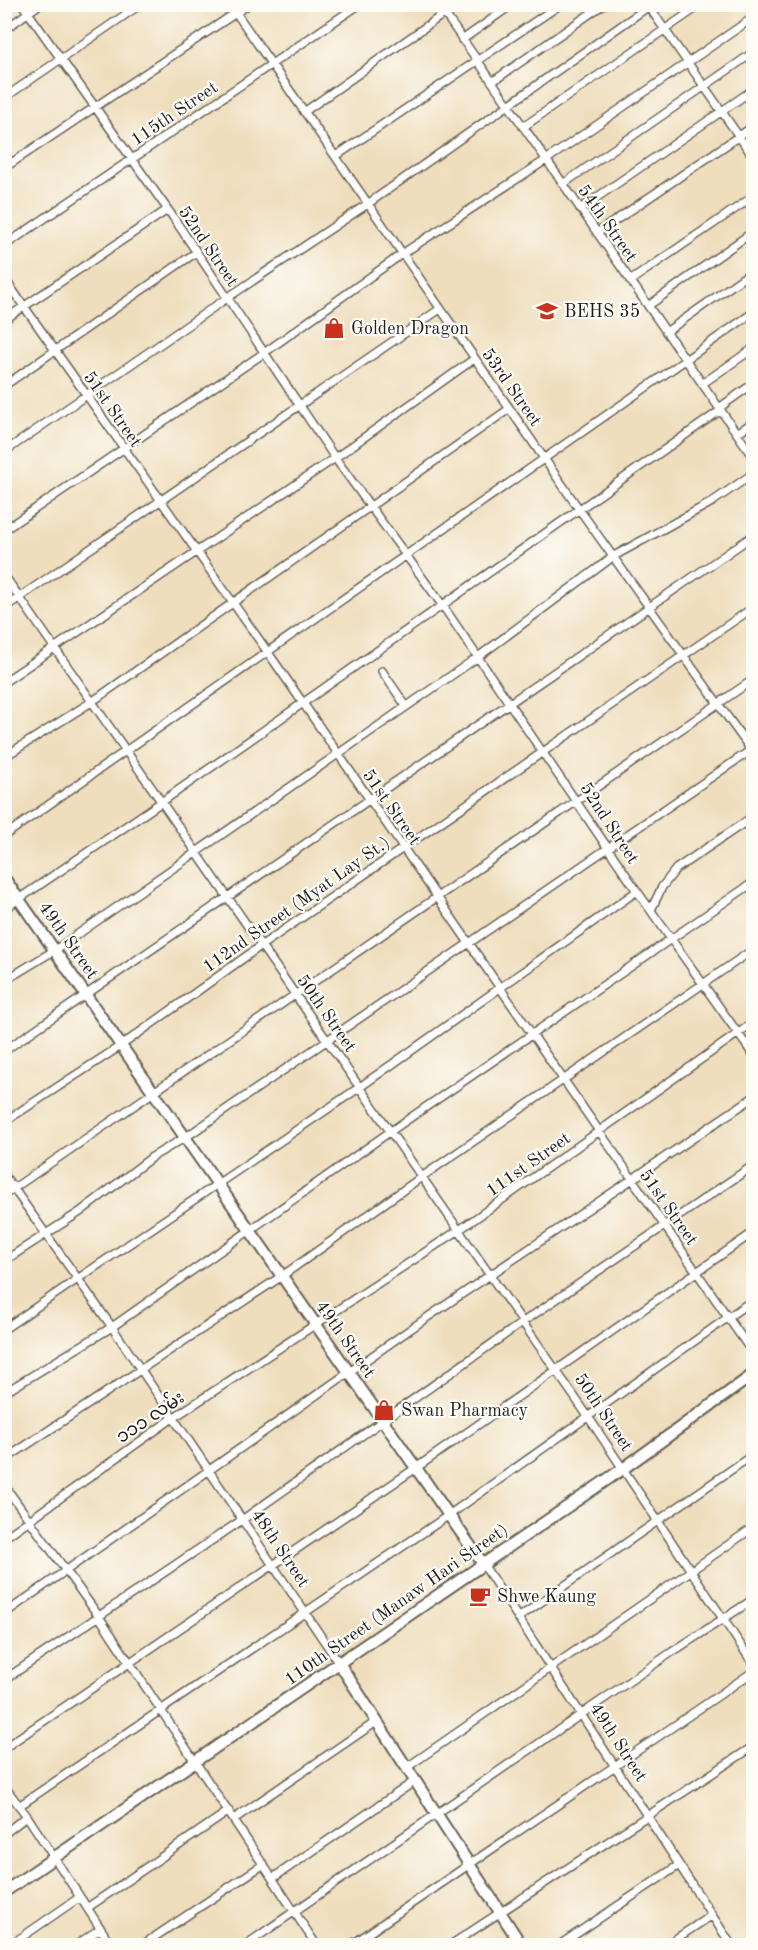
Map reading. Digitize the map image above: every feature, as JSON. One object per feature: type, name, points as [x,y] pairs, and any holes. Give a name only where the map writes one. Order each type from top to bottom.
[{"type":"main road","name":"49th Street","points":[[4,878],[483,1564]]},
{"type":"main road","name":"110th Street (Manaw Hari Street)","points":[[4,1892],[624,1468],[753,1374]]},
{"type":"main road","name":"48th Street","points":[[339,1663],[522,1946]]},
{"type":"street","name":"52nd Street","points":[[22,4],[167,210],[335,458],[443,606],[753,1056]]},
{"type":"street","points":[[4,30],[40,4]]},
{"type":"street","points":[[4,98],[141,4]]},
{"type":"street","name":"53rd Street","points":[[230,4],[369,203],[474,359],[752,750]]},
{"type":"street","points":[[4,168],[249,4]]},
{"type":"street","name":"115th Street","points":[[4,246],[360,4]]},
{"type":"street","name":"54th Street","points":[[438,4],[753,458]]},
{"type":"street","points":[[304,112],[458,4]]},
{"type":"street","points":[[462,40],[513,4]]},
{"type":"street","points":[[336,156],[561,4]]},
{"type":"street","points":[[492,82],[604,4]]},
{"type":"street","points":[[523,127],[702,4]]},
{"type":"street","points":[[4,452],[226,298],[369,203],[649,5],[753,158]]},
{"type":"street","points":[[4,530],[264,353],[402,254],[546,160],[753,17]]},
{"type":"street","points":[[563,184],[753,52]]},
{"type":"street","points":[[580,209],[753,89]]},
{"type":"street","points":[[597,233],[753,126]]},
{"type":"street","points":[[630,281],[753,196]]},
{"type":"street","points":[[4,320],[167,210]]},
{"type":"street","points":[[648,306],[753,231]]},
{"type":"street","points":[[4,386],[195,253]]},
{"type":"street","points":[[666,332],[753,270]]},
{"type":"street","name":"51st Street","points":[[4,278],[267,651],[500,988],[562,1082],[600,1132],[753,1355]]},
{"type":"street","points":[[4,608],[440,309]]},
{"type":"street","points":[[4,836],[753,312]]},
{"type":"street","points":[[702,384],[753,348]]},
{"type":"street","points":[[4,682],[335,458],[474,359]]},
{"type":"street","points":[[4,909],[443,606],[721,410],[719,408],[753,383]]},
{"type":"street","points":[[4,757],[93,700],[509,409]]},
{"type":"street","points":[[737,433],[753,422]]},
{"type":"street","points":[[4,981],[55,950],[336,753],[478,657],[614,556],[712,502],[753,473]]},
{"type":"street","points":[[4,1051],[370,800],[648,605],[753,535]]},
{"type":"street","name":"50th Street","points":[[4,575],[587,1414],[753,1665]]},
{"type":"street","name":"112nd Street (Myat Lay St.)","points":[[4,1122],[122,1045],[262,945],[753,607]]},
{"type":"street","points":[[382,671],[406,706]]},
{"type":"street","points":[[4,1195],[753,679]]},
{"type":"street","points":[[4,1261],[80,1212],[152,1157],[186,1137],[327,1041],[467,941],[752,750]]},
{"type":"street","points":[[651,910],[662,887],[676,869],[753,816]]},
{"type":"street","points":[[4,1393],[112,1327],[249,1229],[753,882]]},
{"type":"street","points":[[4,1329],[217,1182],[360,1087],[638,891]]},
{"type":"street","points":[[4,1460],[282,1276],[753,949]]},
{"type":"street","name":"111st Street","points":[[316,1326],[600,1132],[753,1022]]},
{"type":"street","points":[[4,1614],[209,1470],[753,1097]]},
{"type":"street","points":[[4,1680],[242,1520],[523,1322],[753,1165]]},
{"type":"street","name":"48th Street","points":[[4,1175],[112,1327],[339,1663]]},
{"type":"street","points":[[4,1748],[416,1468],[753,1232]]},
{"type":"street","points":[[19,1806],[449,1515],[587,1414],[753,1299]]},
{"type":"street","name":"၁၁၁ လမ်း","points":[[4,1538],[173,1419],[316,1326]]},
{"type":"street","points":[[518,1618],[753,1454]]},
{"type":"street","points":[[4,1485],[98,1616],[197,1761],[317,1946]]},
{"type":"street","points":[[406,1768],[753,1527]]},
{"type":"street","name":"49th Street","points":[[483,1564],[732,1946]]},
{"type":"street","points":[[244,1946],[753,1599]]},
{"type":"street","points":[[350,1946],[468,1864],[616,1767],[753,1671]]},
{"type":"street","points":[[234,1819],[376,1722]]},
{"type":"street","points":[[450,1946],[753,1746]]},
{"type":"street","points":[[273,1878],[415,1781]]},
{"type":"street","points":[[5,1787],[27,1816],[112,1946]]},
{"type":"street","points":[[87,1908],[229,1811]]},
{"type":"street","points":[[4,1834],[27,1816]]},
{"type":"street","points":[[141,1946],[264,1864]]},
{"type":"street","points":[[558,1946],[679,1865]]},
{"type":"street","points":[[4,1936],[10,1945],[80,1897]]},
{"type":"street","points":[[665,1946],[712,1915]]},
{"type":"street","points":[[75,1946],[101,1928]]},
{"type":"place","name":"BEHS 35","points":[[547,311]]},
{"type":"place","name":"Golden Dragon","points":[[334,328]]},
{"type":"place","name":"Swan Pharmacy","points":[[384,1410]]},
{"type":"place","name":"Shwe Kaung","points":[[480,1596]]}]
